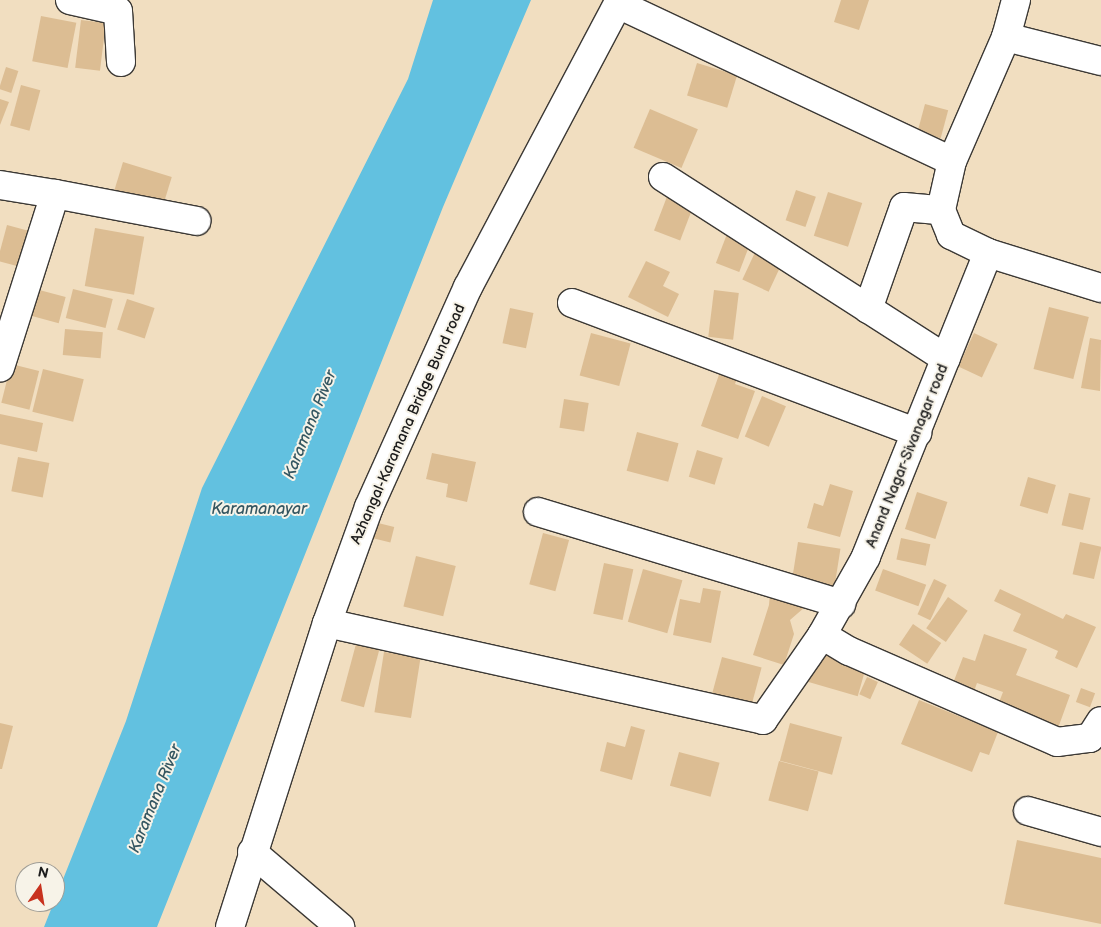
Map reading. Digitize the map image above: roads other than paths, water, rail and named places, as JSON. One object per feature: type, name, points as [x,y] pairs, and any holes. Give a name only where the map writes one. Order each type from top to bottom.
[{"type":"street","points":[[70,0],[118,11],[121,62]]},
{"type":"street","points":[[1016,0],[1006,38],[952,162],[941,210],[951,235],[988,253],[1101,288]]},
{"type":"street","points":[[619,2],[952,162]]},
{"type":"street","name":"Azhangal-Karamana Bridge Bund road","points":[[230,927],[252,852],[327,623],[369,507],[468,288],[619,2]]},
{"type":"street","points":[[1006,38],[1101,61]]},
{"type":"street","points":[[663,177],[946,359]]},
{"type":"street","points":[[0,184],[196,221]]},
{"type":"street","points":[[0,367],[55,194]]},
{"type":"street","points":[[868,309],[904,207],[941,210]]},
{"type":"street","name":"Anand Nagar-Sivanagar road","points":[[327,623],[763,720],[822,635],[866,557],[988,253]]},
{"type":"street","points":[[572,303],[917,433]]},
{"type":"street","points":[[538,512],[841,604]]},
{"type":"street","points":[[822,635],[849,651],[1057,742],[1090,738],[1101,721]]},
{"type":"street","points":[[1028,811],[1101,832]]},
{"type":"street","points":[[252,852],[340,927]]},
{"type":"water","name":"Karamanayar","points":[[433,0],[531,0],[443,207],[157,927],[44,927],[50,912],[65,912],[65,874],[126,721],[202,488],[408,79]]},
{"type":"water label","name":"Karamana River","points":[[311,425]]},
{"type":"water label","name":"Karamana River","points":[[156,799]]}]
